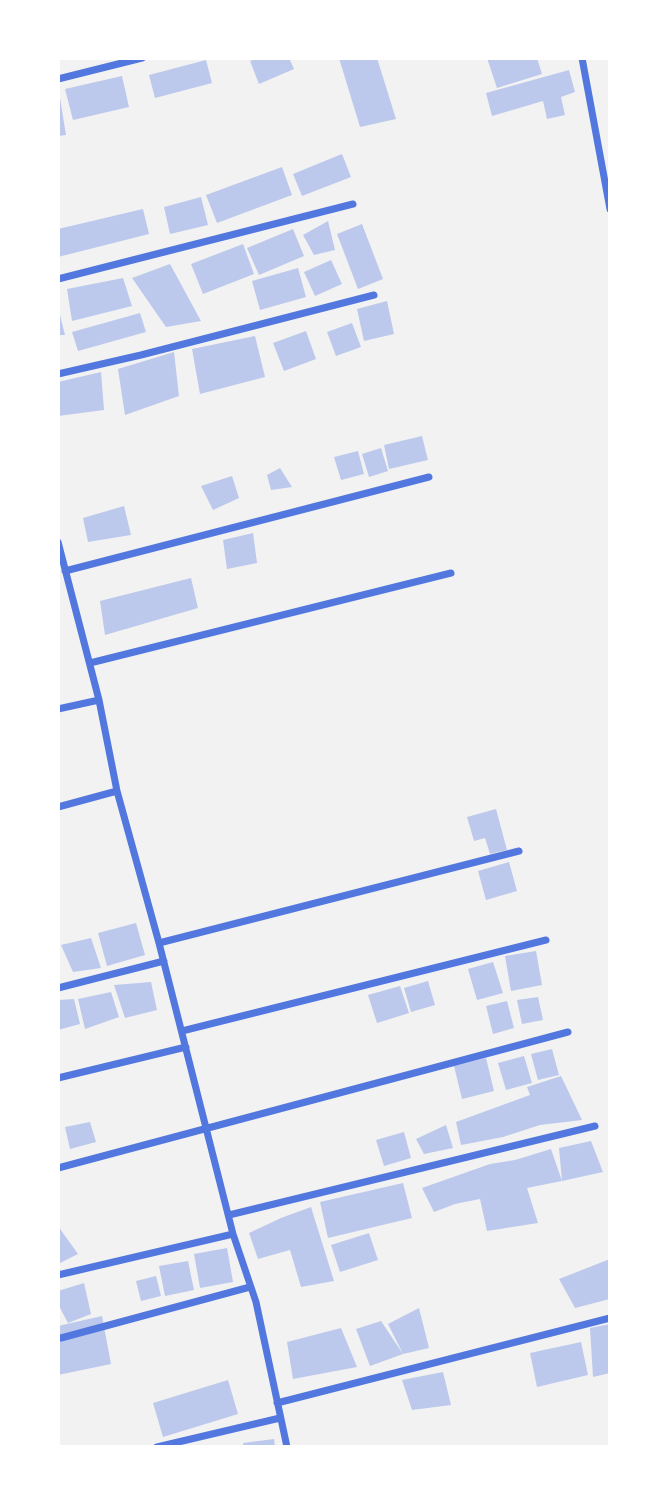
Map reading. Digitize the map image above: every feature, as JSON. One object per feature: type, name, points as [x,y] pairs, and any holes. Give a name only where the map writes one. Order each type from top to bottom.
[{"type":"street","points":[[58,79],[142,58]]},
{"type":"street","points":[[582,58],[610,209]]},
{"type":"street","points":[[58,279],[354,204]]},
{"type":"street","points":[[58,374],[374,295]]},
{"type":"street","points":[[65,571],[429,477]]},
{"type":"street","points":[[58,542],[99,700],[117,791],[164,961],[233,1234],[256,1302],[287,1447]]},
{"type":"street","points":[[90,663],[451,573]]},
{"type":"street","points":[[58,709],[99,700]]},
{"type":"street","points":[[58,807],[117,791]]},
{"type":"street","points":[[159,943],[519,851]]},
{"type":"street","points":[[182,1031],[546,940]]},
{"type":"street","points":[[58,988],[164,961]]},
{"type":"street","points":[[58,1168],[568,1032]]},
{"type":"street","points":[[58,1078],[186,1048]]},
{"type":"street","points":[[229,1215],[595,1126]]},
{"type":"street","points":[[58,1275],[233,1234]]},
{"type":"street","points":[[61,1338],[250,1287]]},
{"type":"street","points":[[277,1403],[610,1318]]},
{"type":"street","points":[[157,1447],[280,1418]]},
{"type":"building","points":[[259,58],[289,58],[294,69],[259,84],[250,61]]},
{"type":"building","points":[[339,58],[377,58],[396,119],[360,127]]},
{"type":"building","points":[[487,58],[537,58],[542,74],[497,88]]},
{"type":"building","points":[[206,60],[212,83],[155,98],[149,75]]},
{"type":"building","points":[[569,70],[575,92],[561,97],[565,115],[547,119],[543,101],[492,116],[486,93]]},
{"type":"building","points":[[122,76],[129,107],[73,120],[65,89]]},
{"type":"building","points":[[58,92],[66,135],[58,136]]},
{"type":"building","points":[[342,154],[351,177],[302,196],[293,174]]},
{"type":"building","points":[[282,167],[292,195],[217,223],[206,195]]},
{"type":"building","points":[[201,197],[208,225],[170,234],[164,207]]},
{"type":"building","points":[[143,209],[149,234],[58,257],[58,229]]},
{"type":"building","points":[[328,221],[335,250],[314,255],[303,235]]},
{"type":"building","points":[[362,224],[383,279],[358,289],[337,234]]},
{"type":"building","points":[[293,229],[304,256],[259,275],[247,248]]},
{"type":"building","points":[[243,244],[254,274],[203,294],[191,264]]},
{"type":"building","points":[[331,260],[342,284],[315,296],[304,272]]},
{"type":"building","points":[[170,264],[201,321],[166,327],[132,278]]},
{"type":"building","points":[[298,268],[306,297],[260,310],[252,281]]},
{"type":"building","points":[[123,278],[132,306],[72,321],[67,289]]},
{"type":"building","points":[[387,301],[394,334],[364,341],[357,309]]},
{"type":"building","points":[[59,311],[65,335],[58,335]]},
{"type":"building","points":[[140,313],[146,332],[78,351],[72,332]]},
{"type":"building","points":[[352,323],[361,347],[336,356],[327,332]]},
{"type":"building","points":[[306,331],[316,359],[284,371],[273,343]]},
{"type":"building","points":[[255,336],[265,377],[200,394],[192,349]]},
{"type":"building","points":[[174,352],[179,396],[125,415],[118,369]]},
{"type":"building","points":[[101,372],[104,410],[58,416],[58,382]]},
{"type":"building","points":[[422,436],[428,460],[389,469],[384,445]]},
{"type":"building","points":[[381,448],[388,471],[369,477],[362,454]]},
{"type":"building","points":[[358,451],[364,474],[341,480],[334,457]]},
{"type":"building","points":[[280,468],[292,487],[271,490],[267,475]]},
{"type":"building","points":[[232,476],[239,498],[213,510],[201,486]]},
{"type":"building","points":[[124,506],[131,535],[88,542],[83,518]]},
{"type":"building","points":[[253,533],[257,563],[227,569],[223,540]]},
{"type":"building","points":[[191,578],[198,608],[105,635],[100,601]]},
{"type":"building","points":[[496,809],[507,850],[490,854],[485,838],[474,841],[467,817]]},
{"type":"building","points":[[509,862],[517,891],[486,900],[478,871]]},
{"type":"building","points":[[136,923],[145,955],[107,966],[98,933]]},
{"type":"building","points":[[91,938],[101,968],[73,972],[61,945]]},
{"type":"building","points":[[536,951],[542,985],[511,991],[505,956]]},
{"type":"building","points":[[493,962],[503,993],[477,1000],[468,969]]},
{"type":"building","points":[[428,981],[435,1005],[411,1012],[404,988]]},
{"type":"building","points":[[151,982],[157,1010],[125,1018],[114,985]]},
{"type":"building","points":[[400,986],[409,1013],[377,1023],[368,995]]},
{"type":"building","points":[[111,992],[119,1017],[85,1029],[78,999]]},
{"type":"building","points":[[538,997],[543,1020],[522,1024],[517,1000]]},
{"type":"building","points":[[74,999],[80,1024],[58,1030],[58,1000]]},
{"type":"building","points":[[507,1001],[514,1028],[493,1034],[486,1006]]},
{"type":"building","points":[[552,1049],[559,1075],[538,1080],[531,1054]]},
{"type":"building","points":[[524,1056],[532,1083],[506,1090],[498,1063]]},
{"type":"building","points":[[486,1058],[494,1091],[462,1099],[454,1066]]},
{"type":"building","points":[[561,1076],[582,1120],[540,1125],[503,1137],[461,1145],[456,1122],[530,1095],[527,1087]]},
{"type":"building","points":[[90,1122],[96,1142],[70,1149],[65,1127]]},
{"type":"building","points":[[446,1125],[453,1148],[424,1154],[416,1139]]},
{"type":"building","points":[[404,1132],[411,1158],[384,1166],[376,1140]]},
{"type":"building","points":[[591,1141],[603,1172],[562,1181],[559,1148]]},
{"type":"building","points":[[551,1149],[562,1181],[527,1188],[538,1223],[487,1231],[480,1199],[434,1212],[422,1188],[490,1164]]},
{"type":"building","points":[[403,1183],[412,1218],[328,1238],[320,1202]]},
{"type":"building","points":[[311,1207],[334,1281],[301,1287],[290,1250],[258,1259],[249,1233]]},
{"type":"building","points":[[58,1226],[78,1254],[58,1264]]},
{"type":"building","points":[[369,1233],[378,1260],[340,1272],[331,1245]]},
{"type":"building","points":[[227,1248],[233,1282],[200,1288],[194,1254]]},
{"type":"building","points":[[610,1259],[610,1299],[575,1308],[559,1279]]},
{"type":"building","points":[[188,1261],[194,1290],[165,1296],[159,1266]]},
{"type":"building","points":[[156,1276],[161,1296],[141,1301],[136,1281]]},
{"type":"building","points":[[84,1283],[91,1314],[68,1323],[58,1304],[58,1291]]},
{"type":"building","points":[[419,1308],[429,1348],[403,1354],[388,1324]]},
{"type":"building","points":[[102,1316],[111,1364],[58,1375],[58,1326]]},
{"type":"building","points":[[381,1321],[403,1354],[370,1366],[356,1329]]},
{"type":"building","points":[[610,1324],[610,1373],[593,1377],[590,1328]]},
{"type":"building","points":[[341,1328],[357,1367],[293,1379],[287,1342]]},
{"type":"building","points":[[581,1342],[588,1375],[537,1387],[530,1353]]},
{"type":"building","points":[[443,1372],[451,1405],[412,1410],[402,1380]]},
{"type":"building","points":[[228,1380],[238,1414],[163,1437],[153,1403]]},
{"type":"building","points":[[274,1439],[275,1447],[244,1447],[243,1443]]}]
